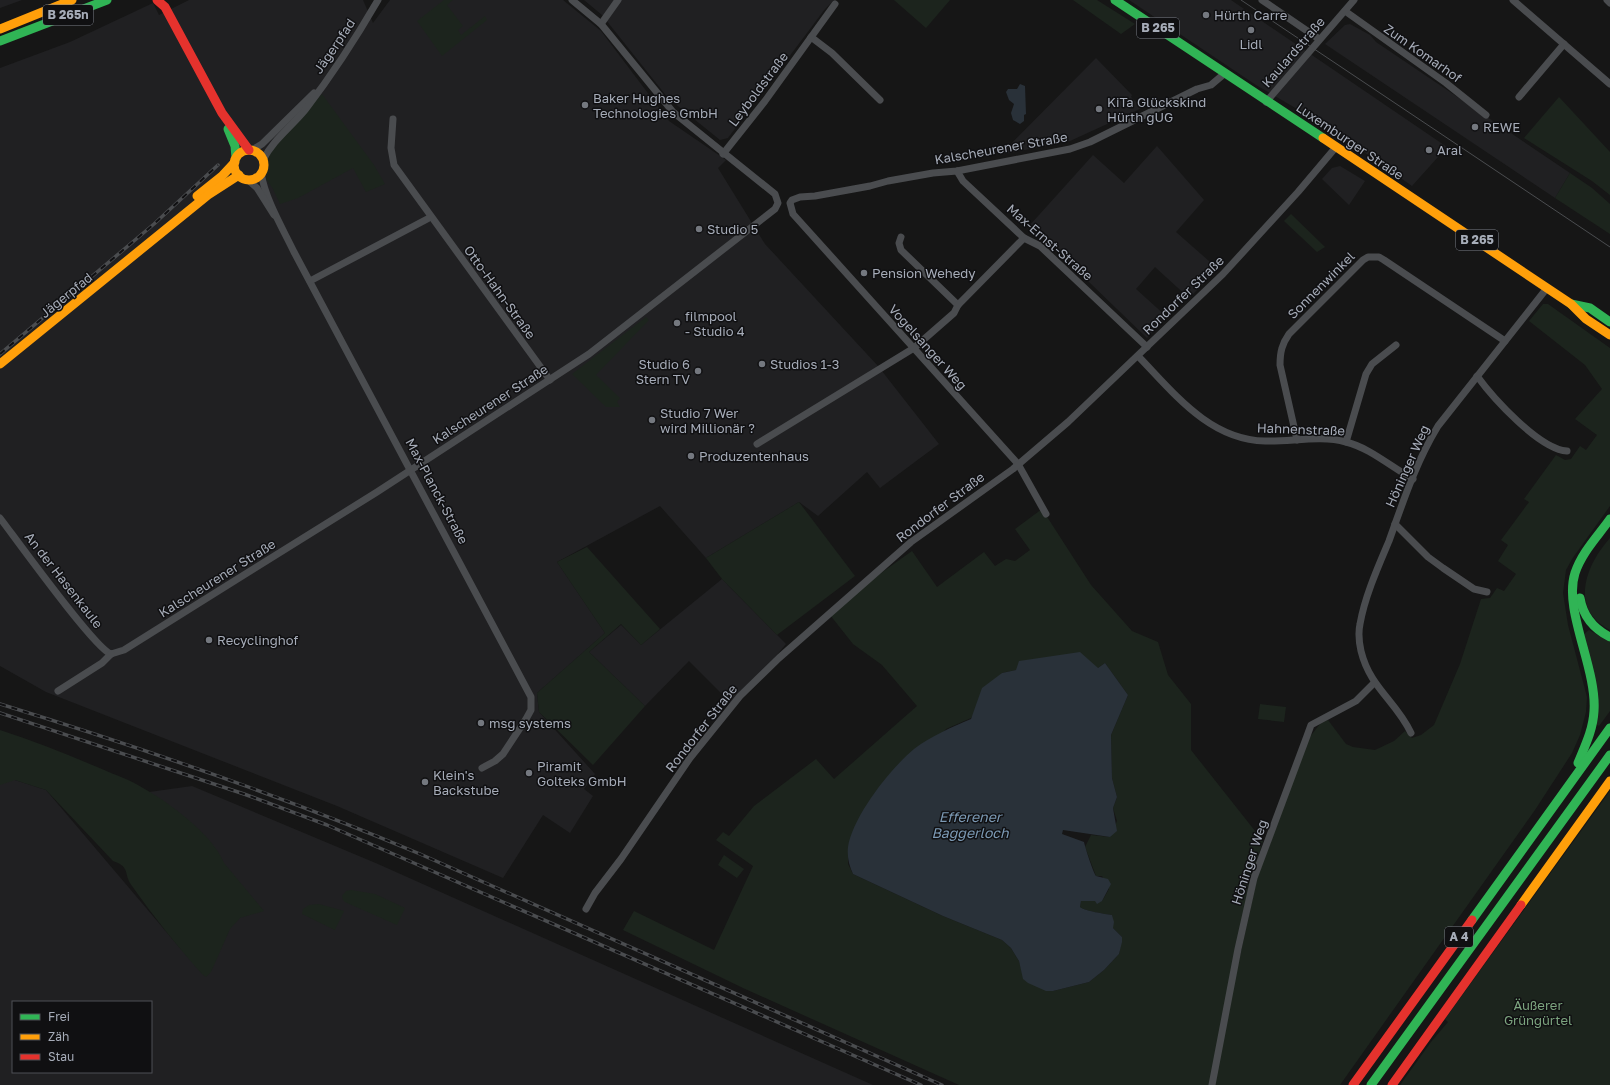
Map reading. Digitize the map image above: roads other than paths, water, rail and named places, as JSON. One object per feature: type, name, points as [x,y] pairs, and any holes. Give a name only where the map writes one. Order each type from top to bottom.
[{"type":"main road","name":"B 265n","points":[[0,29],[72,0]]},
{"type":"main road","name":"B 265n","points":[[0,41],[107,0]]},
{"type":"main road","points":[[156,0],[165,4],[222,112],[235,146],[235,167],[239,176],[248,180],[258,177],[264,164],[263,160],[257,152],[251,150],[222,112]]},
{"type":"main road","name":"Luxemburger Straße","points":[[1115,0],[1571,304],[1586,319],[1610,336]]},
{"type":"main road","points":[[236,160],[240,154],[251,150]]},
{"type":"main road","name":"Jägerpfad","points":[[146,245],[200,193],[230,171],[236,160]]},
{"type":"main road","name":"Jägerpfad","points":[[0,364],[208,195],[239,176]]},
{"type":"main road","name":"Luxemburger Straße","points":[[1571,304],[1590,308],[1610,322]]},
{"type":"main road","points":[[1565,790],[1590,734],[1594,712],[1592,677],[1574,606],[1573,581],[1580,562],[1610,519]]},
{"type":"main road","points":[[1610,532],[1599,544],[1585,567],[1581,578],[1580,592],[1581,605],[1592,625],[1610,637]]},
{"type":"main road","name":"A 4","points":[[1353,1085],[1610,728]]},
{"type":"main road","name":"A 4","points":[[1371,1085],[1610,755]]},
{"type":"main road","points":[[1392,1085],[1610,781]]},
{"type":"main road","points":[[1426,1037],[1495,915]]},
{"type":"street","name":"Jägerpfad","points":[[323,85],[354,42],[378,0]]},
{"type":"street","points":[[572,0],[601,24],[666,106],[723,154]]},
{"type":"street","points":[[601,24],[618,0]]},
{"type":"street","points":[[1262,0],[1320,39]]},
{"type":"street","name":"Kaulardstraße","points":[[1266,102],[1354,0]]},
{"type":"street","points":[[1513,0],[1610,84]]},
{"type":"street","points":[[1606,0],[1610,3]]},
{"type":"street","name":"Leyboldstraße","points":[[723,154],[765,101],[835,4]]},
{"type":"street","name":"Zum Komarhof","points":[[1345,11],[1446,83],[1486,115]]},
{"type":"street","points":[[811,37],[832,53],[880,100]]},
{"type":"street","points":[[1519,96],[1564,44]]},
{"type":"street","name":"Kalscheurener Straße","points":[[792,200],[800,197],[815,196],[870,186],[888,180],[956,171],[1045,155],[1084,145],[1197,88],[1211,85],[1224,74]]},
{"type":"street","points":[[251,150],[262,144],[301,104],[323,85]]},
{"type":"street","points":[[263,160],[268,150],[304,111],[323,85]]},
{"type":"street","name":"Otto-Hahn-Straße","points":[[393,119],[391,148],[394,165],[550,380]]},
{"type":"street","name":"Rondorfer Straße","points":[[586,909],[595,893],[621,859],[690,758],[740,696],[779,658],[911,542],[1018,464],[1060,429],[1223,274],[1298,192],[1336,147]]},
{"type":"street","name":"Kalscheurener Straße","points":[[58,691],[102,663],[111,654],[124,650],[589,354],[772,212],[777,205],[777,198],[723,154]]},
{"type":"street","name":"Max-Ernst-Straße","points":[[956,171],[963,181],[1024,238],[1040,246],[1147,347]]},
{"type":"street","name":"Max-Planck-Straße","points":[[261,173],[263,184],[277,218],[531,697],[531,710],[502,754],[495,761],[482,768]]},
{"type":"street","name":"Max-Planck-Straße","points":[[248,180],[257,188],[268,208],[277,218]]},
{"type":"street","name":"Vogelsanger Weg","points":[[792,200],[790,208],[793,214],[1018,464],[1046,514]]},
{"type":"street","points":[[310,282],[431,217]]},
{"type":"street","points":[[901,237],[899,243],[901,250],[958,305]]},
{"type":"street","points":[[757,444],[914,348],[954,313],[958,305],[1024,238]]},
{"type":"street","name":"Sonnenwinkel","points":[[1297,440],[1280,365],[1280,353],[1284,342],[1289,334],[1320,302],[1363,260],[1368,257],[1379,257],[1384,260],[1505,341]]},
{"type":"street","name":"Höninger Weg","points":[[1411,733],[1402,715],[1374,683],[1361,652],[1358,637],[1366,602],[1412,479],[1428,442],[1438,426],[1547,288]]},
{"type":"street","points":[[1346,442],[1366,374],[1372,364],[1396,345]]},
{"type":"street","name":"Hahnenstraße","points":[[1138,356],[1191,410],[1220,430],[1235,436],[1256,440],[1325,440],[1346,442],[1363,448],[1412,479]]},
{"type":"street","points":[[1477,376],[1498,403],[1514,418],[1554,448],[1567,451]]},
{"type":"street","name":"An der Hasenkaule","points":[[0,518],[83,626],[102,648],[111,654]]},
{"type":"street","points":[[1395,524],[1433,561],[1474,589],[1487,592]]},
{"type":"street","name":"Höninger Weg","points":[[1212,1085],[1238,949],[1254,878],[1311,725],[1356,701],[1374,683]]},
{"type":"water","points":[[1020,84],[1025,86],[1026,114],[1024,115],[1024,121],[1020,124],[1013,120],[1011,113],[1014,104],[1009,100],[1006,92],[1008,89],[1017,89]]},
{"type":"water","name":"Efferener Baggerloch","points":[[1080,652],[1098,668],[1105,663],[1128,695],[1111,735],[1112,778],[1117,797],[1113,808],[1117,831],[1110,837],[1063,830],[1062,834],[1084,842],[1096,876],[1108,879],[1111,884],[1102,901],[1097,904],[1095,901],[1081,901],[1080,907],[1090,911],[1112,915],[1114,922],[1113,928],[1122,937],[1122,942],[1119,954],[1104,970],[1089,982],[1053,991],[1046,991],[1028,983],[1023,979],[1019,961],[1011,948],[1002,940],[943,916],[853,874],[850,867],[848,847],[857,821],[874,794],[894,768],[914,749],[927,740],[971,719],[982,688],[1002,673],[1016,670],[1019,661]]},
{"type":"tram line","points":[[1241,0],[1610,247]]},
{"type":"railway","points":[[0,354],[154,224],[218,165]]},
{"type":"railway","points":[[0,704],[212,774],[317,812],[420,854],[942,1085]]},
{"type":"railway","points":[[0,713],[244,794],[327,825],[921,1085]]},
{"type":"place","name":"Hürth Carre","points":[[1206,15]]},
{"type":"place","name":"Lidl","points":[[1251,30]]},
{"type":"place","name":"Baker Hughes Technologies GmbH","points":[[585,105]]},
{"type":"place","name":"KiTa Glückskind Hürth gUG","points":[[1099,109]]},
{"type":"place","name":"REWE","points":[[1475,127]]},
{"type":"place","name":"Aral","points":[[1429,150]]},
{"type":"place","name":"Studio 5","points":[[699,229]]},
{"type":"place","name":"Pension Wehedy","points":[[864,273]]},
{"type":"place","name":"filmpool - Studio 4","points":[[677,323]]},
{"type":"place","name":"Studios 1-3","points":[[762,364]]},
{"type":"place","name":"Studio 6 Stern TV","points":[[698,371]]},
{"type":"place","name":"Studio 7 Wer wird Millionär ?","points":[[652,420]]},
{"type":"place","name":"Produzentenhaus","points":[[691,456]]},
{"type":"place","name":"Recyclinghof","points":[[209,640]]},
{"type":"place","name":"msg systems","points":[[481,723]]},
{"type":"place","name":"Piramit Golteks GmbH","points":[[529,773]]},
{"type":"place","name":"Klein's Backstube","points":[[425,782]]},
{"type":"park label","name":"Äußerer Grüngürtel","points":[[1538,1012]]}]
